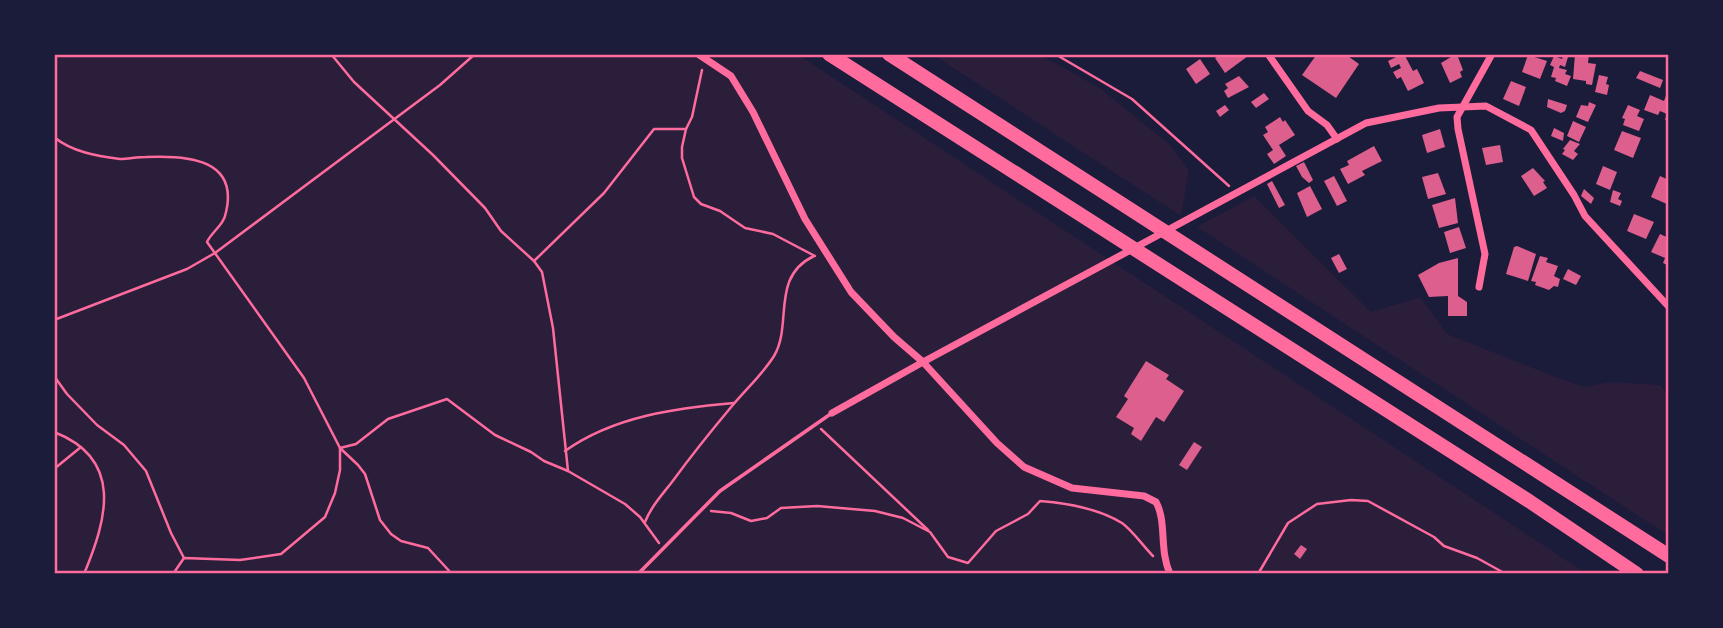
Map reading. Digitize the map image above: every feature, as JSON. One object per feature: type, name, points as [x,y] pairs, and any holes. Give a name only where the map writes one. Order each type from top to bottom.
[{"type":"highway","points":[[829,54],[1529,501],[1637,574]]},
{"type":"highway","points":[[889,54],[1669,556]]},
{"type":"street","points":[[698,54],[732,76],[753,112],[805,219],[851,292],[894,337],[923,362],[997,443],[1024,467],[1072,488],[1144,496],[1156,502],[1161,514],[1162,546],[1169,572]]},
{"type":"street","points":[[1268,54],[1308,111],[1327,125],[1337,139]]},
{"type":"street","points":[[1479,286],[1485,254],[1457,117],[1492,54]]},
{"type":"street","points":[[832,413],[1366,123],[1439,108],[1486,106],[1531,130],[1585,216],[1669,307]]},
{"type":"lane","points":[[638,574],[720,491],[832,413]]},
{"type":"path","points":[[331,54],[354,82],[433,155],[485,208],[501,231],[534,261],[542,272],[553,328],[568,471]]},
{"type":"path","points":[[54,320],[187,270],[215,253],[440,85],[475,54]]},
{"type":"path","points":[[1055,54],[1132,99],[1237,193]]},
{"type":"path","points":[[706,60],[699,75],[692,117],[682,147],[682,158],[694,197],[701,204],[720,211],[745,228],[773,234],[814,256]]},
{"type":"path","points":[[534,261],[604,193],[654,129],[686,129]]},
{"type":"path","points":[[54,138],[63,145],[89,154],[123,159],[167,156],[198,160],[216,167],[227,186],[225,218],[211,233],[207,242],[304,378],[340,448],[365,474],[380,520],[391,534],[401,541],[428,548],[452,574]]},
{"type":"path","points":[[645,523],[654,502],[774,357],[780,342],[783,306],[789,282],[802,262],[814,256],[828,255]]},
{"type":"path","points":[[54,376],[67,394],[97,425],[124,445],[146,471],[171,534],[184,558]]},
{"type":"path","points":[[340,448],[356,444],[388,419],[447,399],[495,435],[568,471],[625,504],[645,523],[663,548]]},
{"type":"path","points":[[565,451],[597,433],[647,415],[734,403]]},
{"type":"path","points":[[816,425],[930,533],[948,557],[968,563],[996,531],[1028,514],[1040,500],[1096,512],[1122,524],[1169,572]]},
{"type":"path","points":[[54,432],[82,446],[93,458],[103,482],[104,504],[100,537],[84,574]]},
{"type":"path","points":[[54,469],[82,446]]},
{"type":"path","points":[[184,558],[240,560],[281,554],[325,517],[335,493],[340,448]]},
{"type":"path","points":[[1258,574],[1288,523],[1317,504],[1351,500],[1368,501],[1434,537],[1444,546],[1477,558],[1506,574]]},
{"type":"path","points":[[700,509],[732,513],[751,522],[767,518],[781,508],[817,506],[863,510],[903,518],[930,533]]},
{"type":"path","points":[[173,574],[184,558]]},
{"type":"shaded area","points":[[54,54],[797,54],[1587,574],[54,574]]},
{"type":"shaded area","points":[[932,54],[1039,54],[1101,89],[1170,145],[1189,171],[1181,216]]},
{"type":"shaded area","points":[[1254,196],[1371,312],[1420,297],[1447,334],[1553,376],[1584,387],[1611,382],[1660,385],[1669,395],[1669,536],[1197,227]]},
{"type":"building","points":[[1221,54],[1248,56],[1225,73],[1215,58]]},
{"type":"building","points":[[1317,54],[1345,54],[1359,64],[1336,98],[1302,75]]},
{"type":"building","points":[[1402,54],[1413,71],[1417,69],[1424,83],[1408,91],[1401,77],[1397,79],[1393,72],[1401,68],[1399,64],[1391,68],[1388,61]]},
{"type":"building","points":[[1575,54],[1589,54],[1588,63],[1596,64],[1592,85],[1573,79]]},
{"type":"building","points":[[1528,55],[1547,61],[1540,79],[1522,72]]},
{"type":"building","points":[[1563,55],[1568,57],[1565,67],[1560,65],[1559,68],[1567,70],[1565,74],[1571,76],[1567,86],[1551,77],[1554,67],[1550,65],[1554,56],[1562,59]]},
{"type":"building","points":[[1451,57],[1458,57],[1463,70],[1460,72],[1462,77],[1450,83],[1441,63]]},
{"type":"building","points":[[1200,59],[1210,74],[1196,84],[1186,69]]},
{"type":"building","points":[[1640,71],[1663,80],[1660,88],[1636,78]]},
{"type":"building","points":[[1599,75],[1608,77],[1607,95],[1595,92]]},
{"type":"building","points":[[1239,76],[1249,87],[1228,98],[1224,91],[1228,88],[1225,84]]},
{"type":"building","points":[[1511,81],[1526,87],[1519,106],[1503,99]]},
{"type":"building","points":[[1264,93],[1269,99],[1256,108],[1251,102]]},
{"type":"building","points":[[1667,93],[1669,121],[1665,120],[1667,114],[1660,111],[1658,115],[1644,110],[1650,95],[1664,101]]},
{"type":"building","points":[[1548,99],[1567,105],[1565,111],[1561,113],[1547,107]]},
{"type":"building","points":[[1589,102],[1596,105],[1588,122],[1576,117],[1581,105],[1588,106]]},
{"type":"building","points":[[1225,105],[1229,110],[1220,117],[1216,111]]},
{"type":"building","points":[[1628,105],[1640,110],[1637,116],[1644,119],[1639,131],[1623,125],[1625,119],[1622,118]]},
{"type":"building","points":[[1280,117],[1295,135],[1279,145],[1286,156],[1274,164],[1267,154],[1273,150],[1263,135],[1268,132],[1265,127]]},
{"type":"building","points":[[1573,121],[1586,127],[1579,142],[1567,136]]},
{"type":"building","points":[[1554,128],[1564,133],[1563,141],[1551,136]]},
{"type":"building","points":[[1440,129],[1445,147],[1427,153],[1422,135]]},
{"type":"building","points":[[1622,131],[1641,138],[1633,158],[1614,150]]},
{"type":"building","points":[[1570,140],[1580,144],[1574,151],[1578,154],[1573,160],[1562,154]]},
{"type":"building","points":[[1500,145],[1503,162],[1486,165],[1482,148]]},
{"type":"building","points":[[1374,146],[1382,161],[1362,171],[1365,175],[1348,184],[1340,169],[1349,165],[1347,161]]},
{"type":"building","points":[[1304,162],[1313,180],[1309,183],[1296,166]]},
{"type":"building","points":[[1603,166],[1617,172],[1610,190],[1596,184]]},
{"type":"building","points":[[1533,168],[1545,181],[1543,182],[1547,188],[1534,196],[1521,176]]},
{"type":"building","points":[[1438,173],[1446,194],[1428,199],[1422,177]]},
{"type":"building","points":[[1334,176],[1347,201],[1337,206],[1324,181]]},
{"type":"building","points":[[1660,176],[1669,180],[1669,205],[1651,197]]},
{"type":"building","points":[[1272,181],[1285,205],[1279,208],[1267,184]]},
{"type":"building","points":[[1310,186],[1322,209],[1307,217],[1297,193]]},
{"type":"building","points":[[1584,189],[1594,198],[1591,204],[1581,196]]},
{"type":"building","points":[[1613,190],[1621,193],[1618,199],[1622,201],[1620,206],[1610,202]]},
{"type":"building","points":[[1455,198],[1458,223],[1439,228],[1432,205]]},
{"type":"building","points":[[1634,214],[1654,222],[1646,239],[1627,231]]},
{"type":"building","points":[[1459,227],[1466,248],[1450,253],[1444,232]]},
{"type":"building","points":[[1660,234],[1669,238],[1669,266],[1663,263],[1665,258],[1651,252]]},
{"type":"building","points":[[1514,247],[1536,254],[1528,281],[1506,274]]},
{"type":"building","points":[[1339,254],[1347,269],[1339,273],[1331,258]]},
{"type":"building","points":[[1540,256],[1548,258],[1546,262],[1558,266],[1554,276],[1560,279],[1558,287],[1554,286],[1549,290],[1531,281]]},
{"type":"building","points":[[1458,258],[1458,296],[1467,302],[1467,316],[1448,316],[1448,296],[1429,297],[1418,275],[1439,263]]},
{"type":"building","points":[[1568,269],[1581,276],[1576,285],[1563,279]]},
{"type":"building","points":[[1146,361],[1169,375],[1166,379],[1184,391],[1164,422],[1156,417],[1141,441],[1131,434],[1134,428],[1116,417],[1128,399],[1124,396]]},
{"type":"building","points":[[1194,442],[1202,447],[1187,470],[1179,465]]},
{"type":"building","points":[[1301,545],[1307,549],[1300,559],[1294,554]]}]
